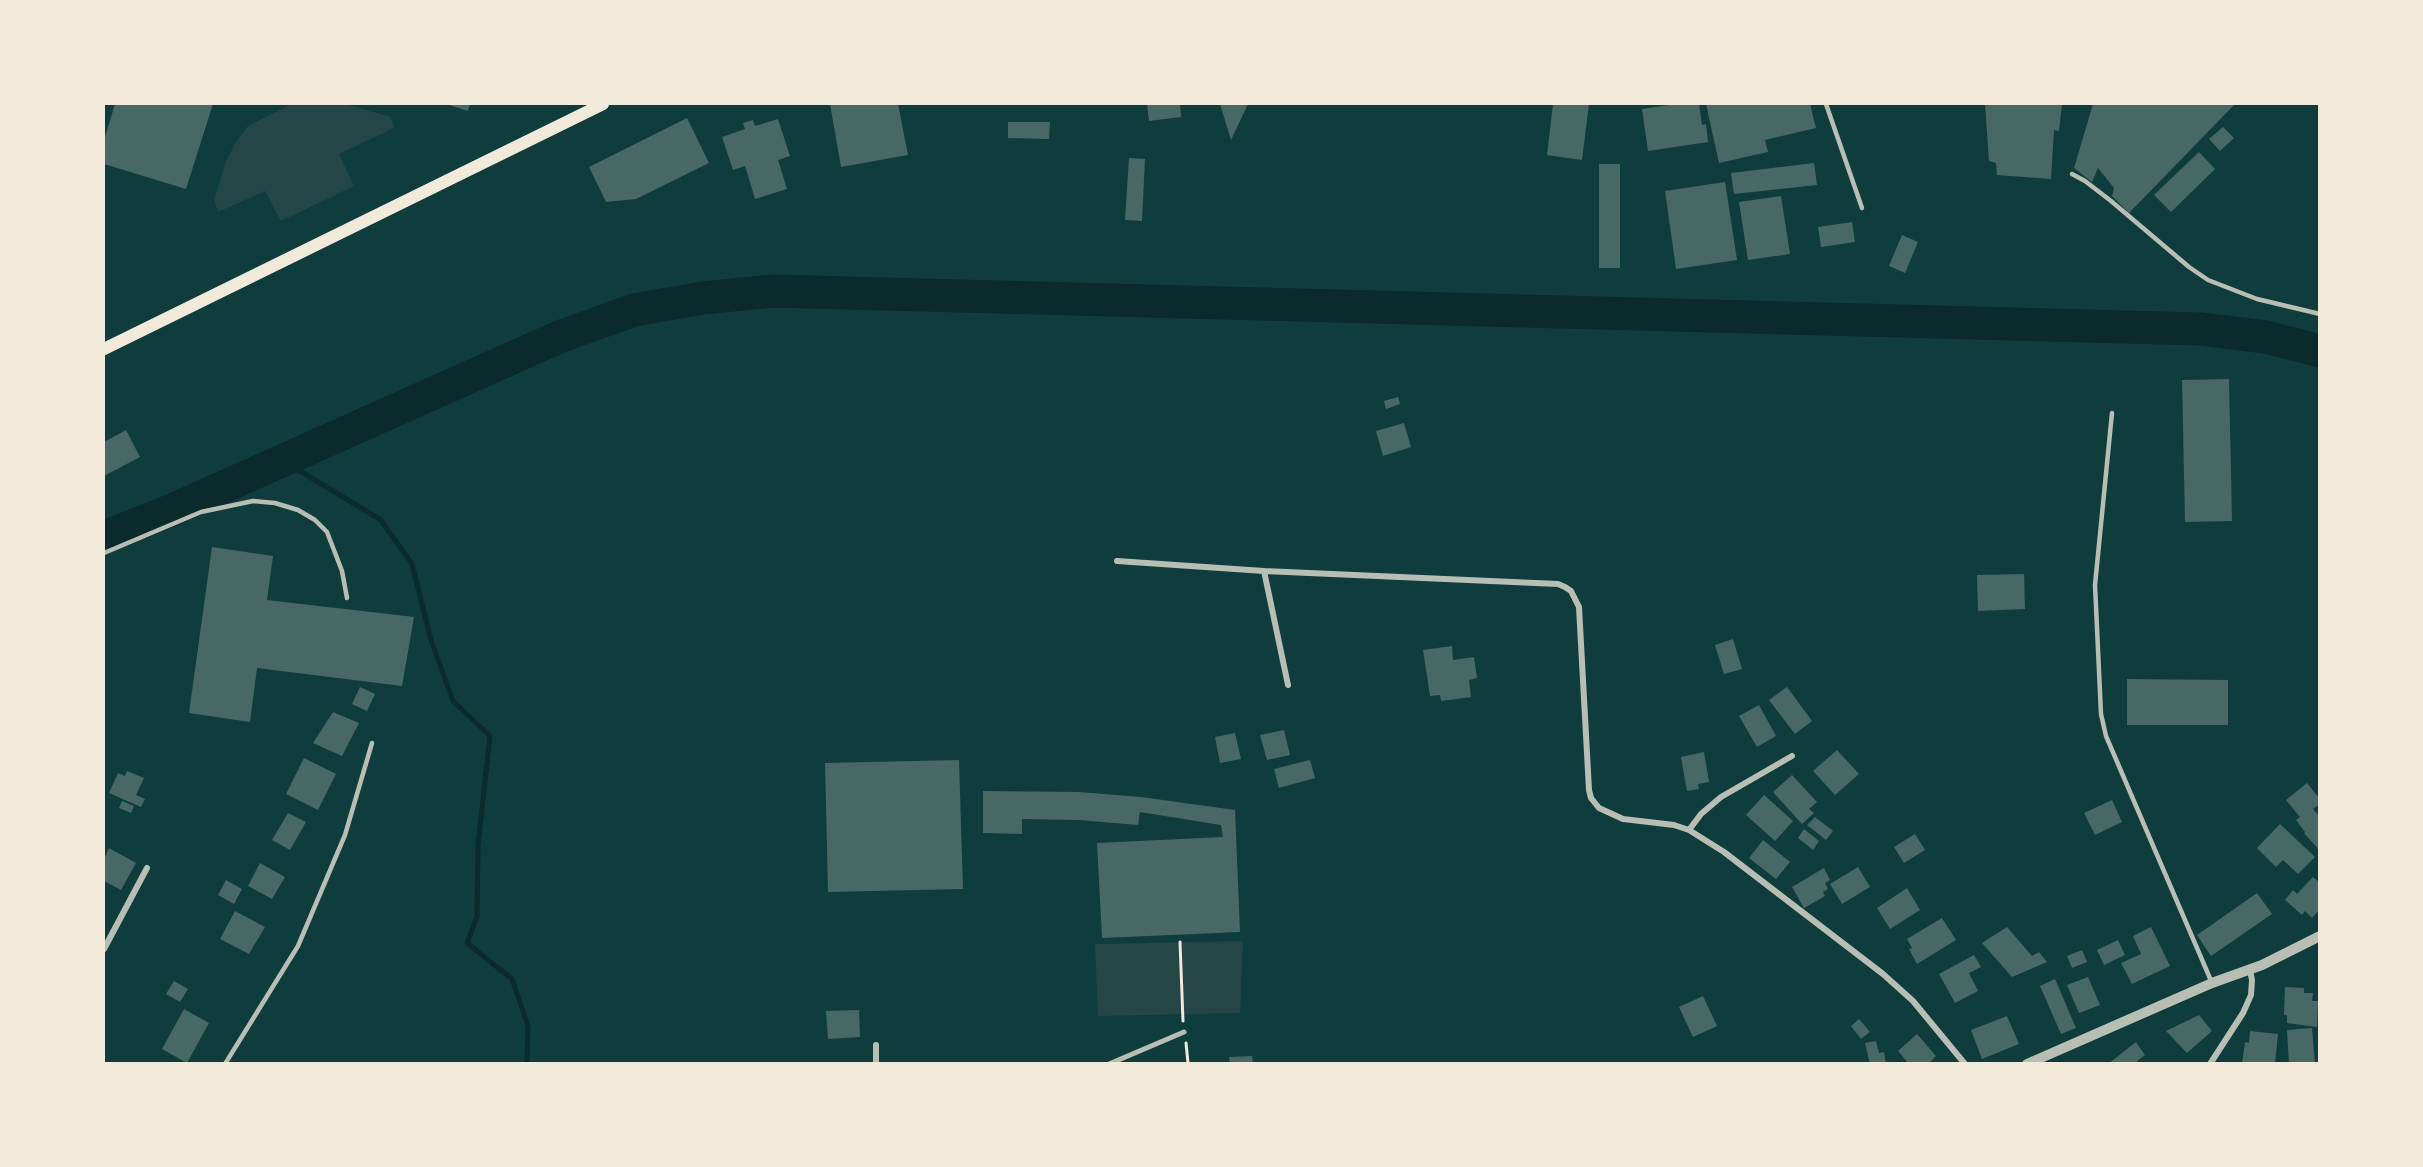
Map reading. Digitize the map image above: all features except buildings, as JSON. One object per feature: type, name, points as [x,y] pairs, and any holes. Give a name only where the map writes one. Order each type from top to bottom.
[{"type":"main road","points":[[104,349],[603,104]]},
{"type":"street","points":[[1117,561],[1565,586],[1571,591],[1579,607],[1589,790],[1591,798],[1599,808],[1623,819],[1674,825],[1689,830],[1724,852],[1883,974],[1913,1001],[1965,1064]]},
{"type":"street","points":[[1264,571],[1288,685]]},
{"type":"street","points":[[1689,830],[1701,814],[1721,797],[1792,756]]},
{"type":"street","points":[[104,949],[147,868]]},
{"type":"street","points":[[2027,1064],[2212,983],[2250,970],[2319,936]]},
{"type":"street","points":[[2210,1064],[2243,1012],[2251,995],[2250,970]]},
{"type":"street","points":[[1109,1064],[1184,1032]]},
{"type":"street","points":[[876,1045],[876,1064]]},
{"type":"lane","points":[[1826,104],[1862,208]]},
{"type":"lane","points":[[2072,174],[2112,201],[2189,267],[2208,280],[2257,299],[2319,314]]},
{"type":"lane","points":[[2112,413],[2095,585],[2101,714],[2106,736],[2212,983]]},
{"type":"lane","points":[[104,553],[201,512],[253,501],[275,503],[298,510],[315,520],[327,532],[342,571],[347,598]]},
{"type":"lane","points":[[225,1064],[298,946],[345,836],[372,743]]},
{"type":"path","points":[[1180,942],[1184,1032],[1188,1063]]},
{"type":"shaded area","points":[[291,104],[342,104],[356,107],[391,117],[394,128],[339,154],[354,186],[281,221],[265,191],[218,212],[214,199],[227,159],[236,142],[248,126]]},
{"type":"shaded area","points":[[1243,941],[1240,1013],[1098,1016],[1095,944]]},
{"type":"waterway","points":[[104,537],[172,510],[559,337],[634,310],[703,298],[773,291],[2200,329],[2266,337],[2320,351]]},
{"type":"waterway","points":[[282,460],[381,520],[412,564],[431,640],[453,701],[490,736],[478,845],[477,917],[467,943],[512,979],[528,1026],[527,1064]]}]
